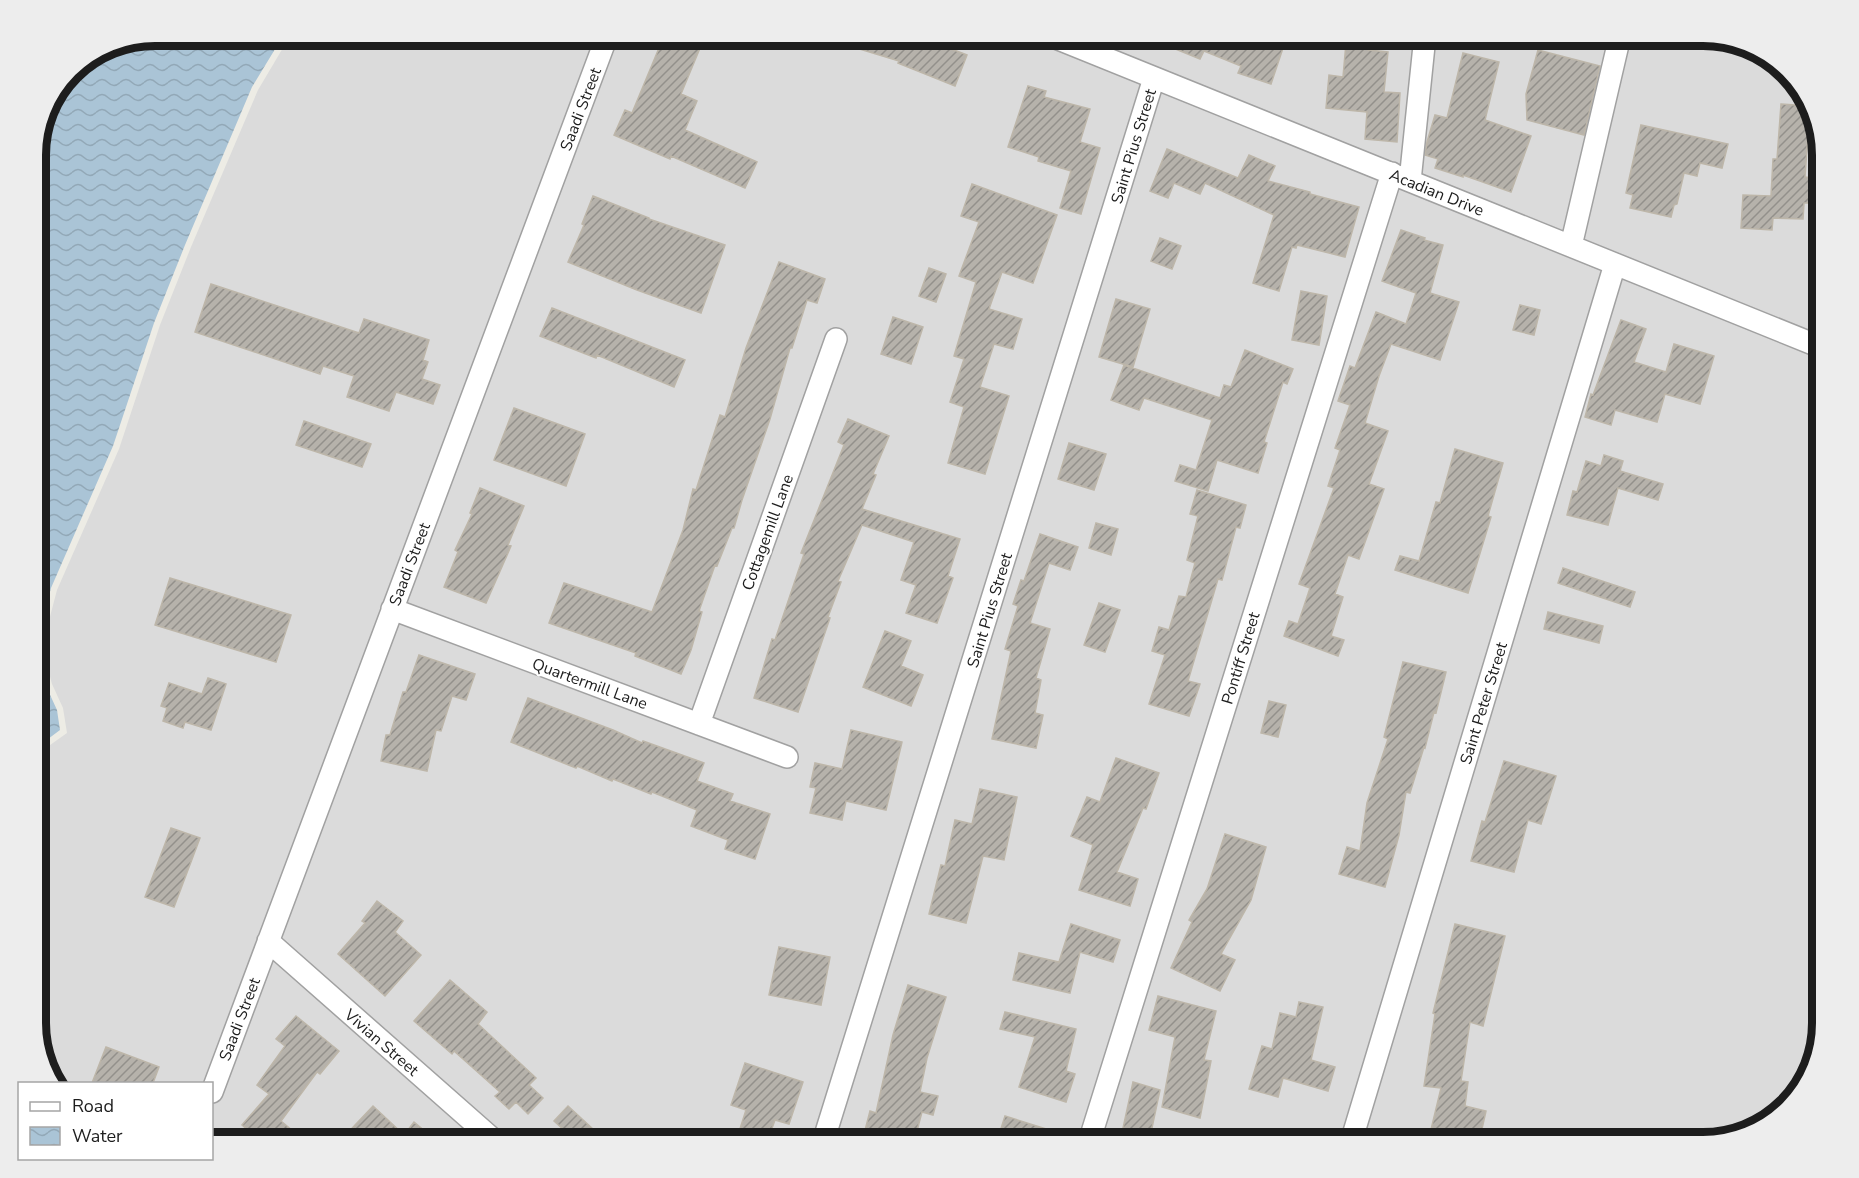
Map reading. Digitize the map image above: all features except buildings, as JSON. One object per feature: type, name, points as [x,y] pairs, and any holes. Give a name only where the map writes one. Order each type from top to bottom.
[{"type":"street","name":"Acadian Drive","points":[[1077,46],[1812,344]]},
{"type":"street","name":"Pontiff Street","points":[[1092,1132],[1401,177],[1423,46]]},
{"type":"street","points":[[1571,246],[1618,46]]},
{"type":"street","name":"Saadi Street","points":[[213,1089],[603,47]]},
{"type":"street","name":"Saint Pius Street","points":[[826,1132],[1154,78]]},
{"type":"street","name":"Saint Peter Street","points":[[1354,1132],[1615,264]]},
{"type":"street","name":"Cottagemill Lane","points":[[699,724],[836,339]]},
{"type":"street","name":"Quartermill Lane","points":[[392,609],[787,757]]},
{"type":"street","name":"Vivian Street","points":[[268,941],[485,1132]]},
{"type":"shaded area","points":[[1704,46],[1739,52],[1764,65],[1786,83],[1794,95],[1807,120],[1812,141],[1812,1030],[1807,1058],[1794,1083],[1776,1105],[1758,1117],[1732,1128],[1704,1132],[213,1132],[213,1082],[64,1082],[50,1051],[47,1030],[47,747],[67,733],[63,708],[52,684],[47,666],[47,628],[57,590],[119,449],[160,325],[258,90],[284,47]]},
{"type":"water","points":[[148,47],[276,47],[252,87],[185,245],[154,323],[113,446],[51,588],[47,603],[47,141],[55,113],[69,89],[83,73],[120,52]]},
{"type":"water","points":[[47,688],[57,710],[60,730],[47,740]]}]
